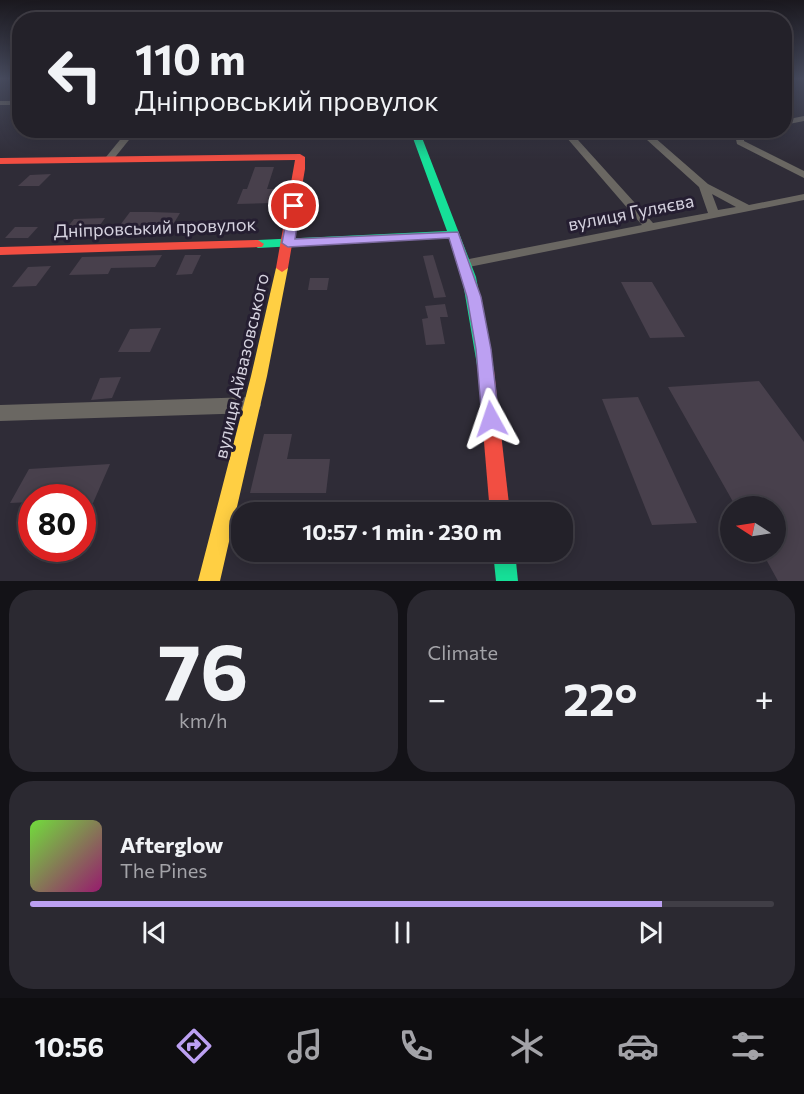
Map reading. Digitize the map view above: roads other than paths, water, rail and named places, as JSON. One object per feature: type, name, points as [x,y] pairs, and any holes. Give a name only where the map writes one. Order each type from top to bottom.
[{"type":"main road","points":[[417,138],[454,234],[474,297],[484,349],[499,502]]},
{"type":"main road","name":"вулиця Айвазовського","points":[[109,159],[300,157],[288,243],[253,405],[209,581]]},
{"type":"main road","points":[[0,161],[109,159]]},
{"type":"main road","name":"Дніпровський провулок","points":[[0,251],[288,243],[454,234]]},
{"type":"main road","points":[[505,562],[507,581]]},
{"type":"street","points":[[109,159],[126,138]]},
{"type":"street","points":[[571,138],[650,227]]},
{"type":"street","points":[[649,138],[704,186],[747,208]]},
{"type":"street","points":[[739,138],[740,142],[804,175]]},
{"type":"street","points":[[704,186],[714,215]]},
{"type":"street","name":"вулиця Гуляєва","points":[[464,264],[804,197]]},
{"type":"street","points":[[0,413],[253,405]]}]
